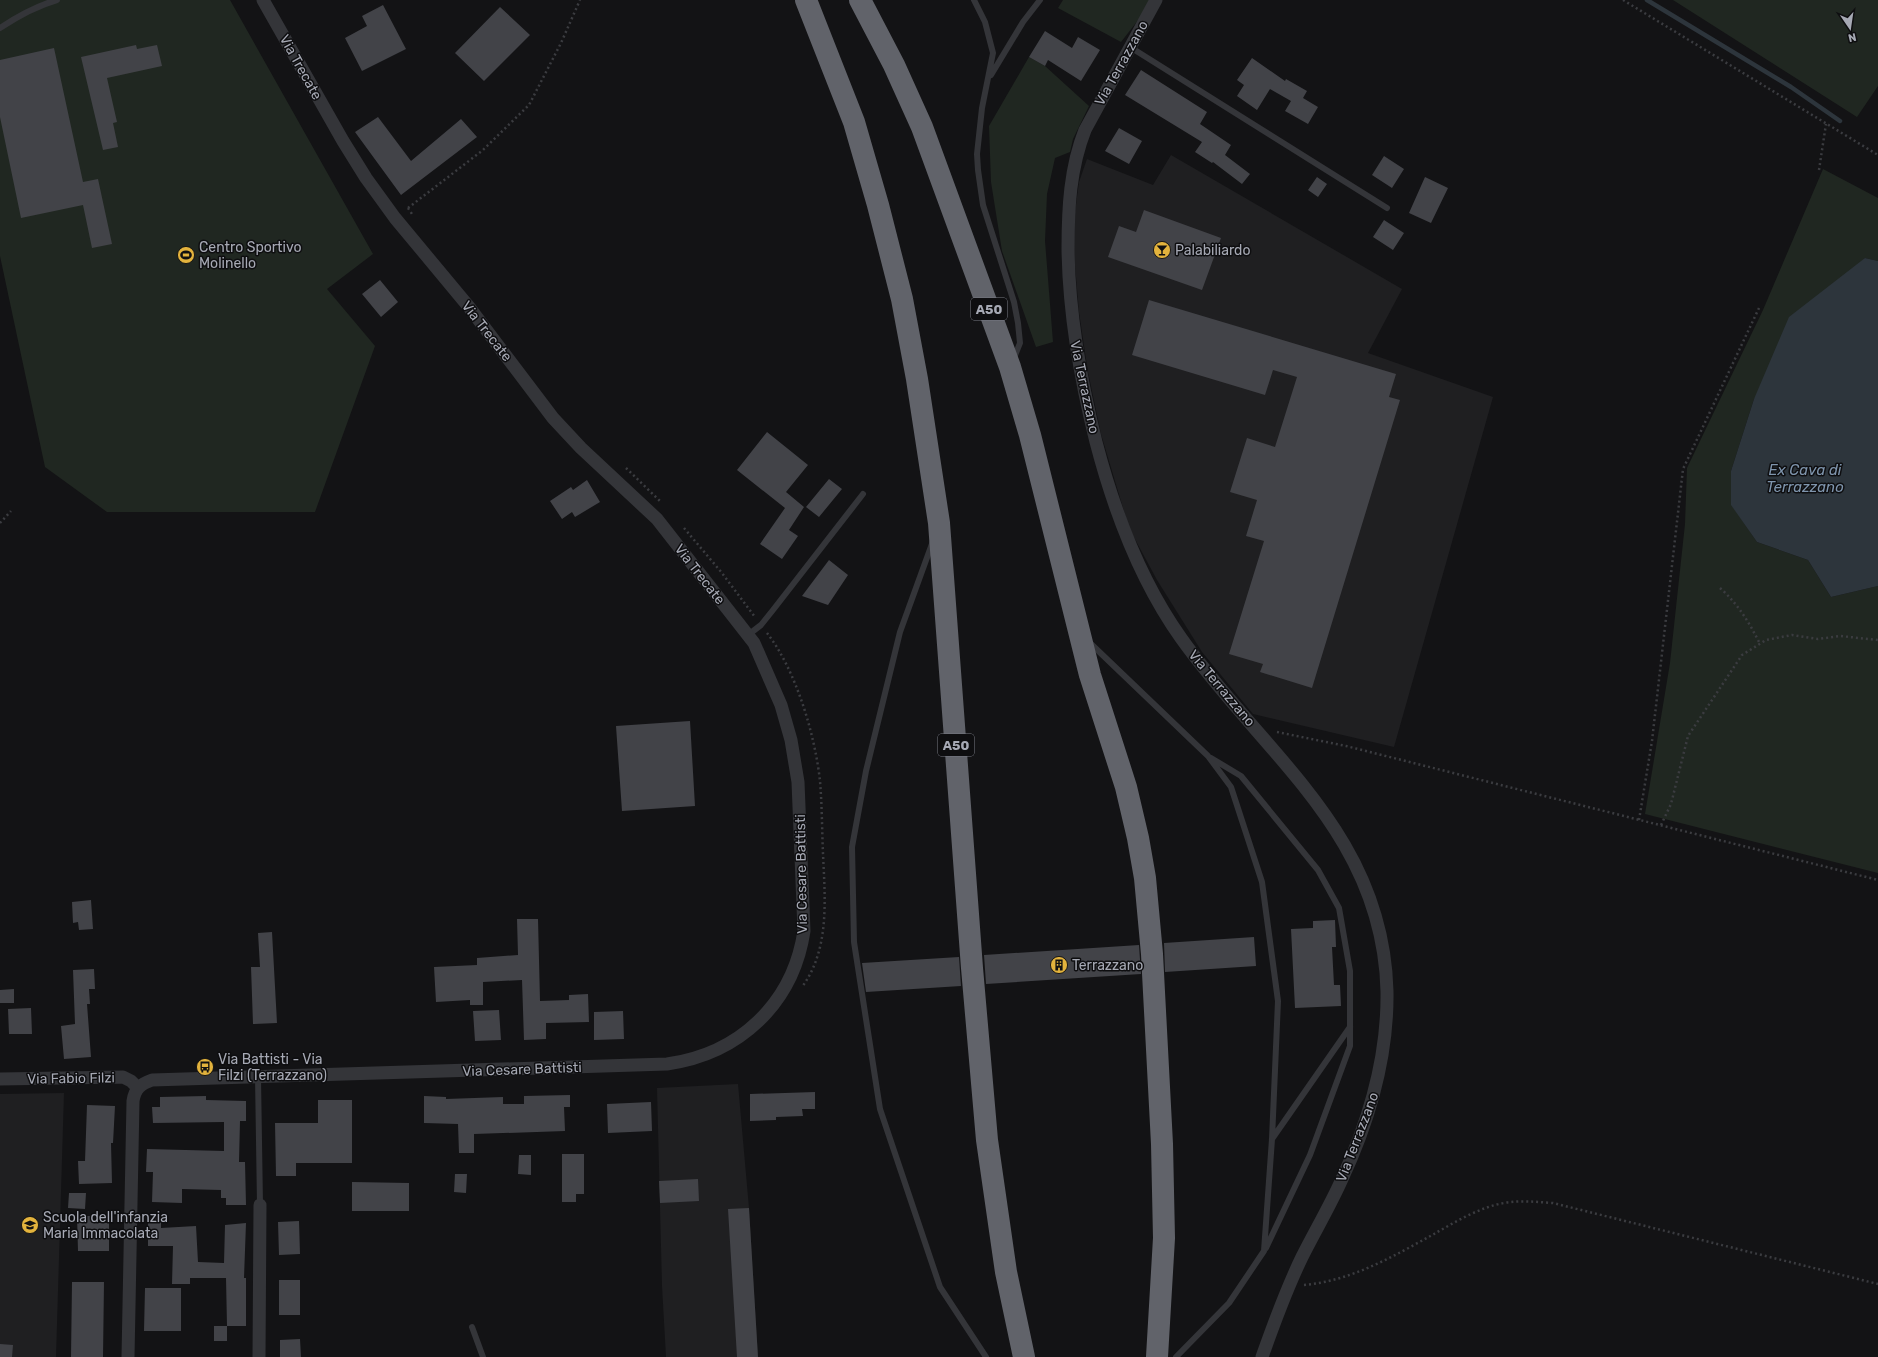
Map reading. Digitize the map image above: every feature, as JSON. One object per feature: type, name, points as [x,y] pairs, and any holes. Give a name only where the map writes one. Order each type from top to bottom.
[{"type":"highway","name":"A50","points":[[806,0],[854,122],[878,204],[902,300],[917,379],[939,523],[972,968],[987,1140],[1006,1272],[1024,1357]]},
{"type":"highway","name":"A50","points":[[860,0],[894,65],[922,127],[1010,367],[1030,436],[1090,675],[1126,787],[1138,838],[1145,878],[1152,954],[1162,1144],[1164,1238],[1157,1357]]},
{"type":"street","name":"Via Trecate","points":[[263,0],[351,154],[395,218],[469,307],[553,418],[581,448],[653,515],[748,635]]},
{"type":"street","name":"Via Terrazzano","points":[[1156,0],[1085,130],[1078,149],[1072,175],[1069,205],[1068,276],[1070,312],[1083,392],[1105,479],[1134,557],[1164,612],[1198,662],[1302,782],[1324,812],[1364,882],[1377,919],[1384,951],[1387,991],[1386,1036],[1372,1106],[1342,1181],[1302,1257],[1278,1310],[1262,1357]]},
{"type":"street","name":"Via Cesare Battisti","points":[[137,1087],[152,1080],[666,1064],[694,1059],[710,1053],[725,1046],[760,1022],[774,1006],[784,989],[803,941],[804,899],[798,782],[791,740],[781,705],[760,653],[748,635]]},
{"type":"street","name":"Via Fabio Filzi","points":[[0,1079],[122,1076],[131,1081],[137,1087]]},
{"type":"street","points":[[128,1357],[133,1101],[137,1087]]},
{"type":"street","points":[[259,1357],[260,1205]]},
{"type":"lane","points":[[0,28],[18,15],[41,4],[57,0]]},
{"type":"lane","points":[[974,0],[984,22],[993,53],[982,108],[977,154],[984,205],[1014,302],[1018,323],[1020,343],[1010,367]]},
{"type":"lane","points":[[989,78],[1023,22],[1040,0]]},
{"type":"lane","points":[[1130,47],[1387,208]]},
{"type":"lane","points":[[748,635],[760,624],[863,494]]},
{"type":"lane","points":[[939,523],[900,632],[866,771],[852,847],[854,942],[880,1109],[940,1287],[986,1357]]},
{"type":"lane","points":[[1079,632],[1208,756],[1231,787],[1262,882],[1278,1001],[1272,1139],[1264,1252]]},
{"type":"lane","points":[[1176,1357],[1229,1303],[1264,1252],[1310,1155],[1350,1046],[1350,971],[1339,908],[1318,870],[1241,776],[1208,756]]},
{"type":"lane","points":[[1272,1139],[1350,1026]]},
{"type":"lane","points":[[258,1077],[260,1205]]},
{"type":"lane","points":[[472,1327],[483,1357]]},
{"type":"path","points":[[417,219],[408,208],[483,150],[529,105],[561,43],[580,0]]},
{"type":"path","points":[[1623,0],[1878,155]]},
{"type":"path","points":[[1820,170],[1826,124]]},
{"type":"path","points":[[1639,820],[1652,741],[1684,469],[1759,308]]},
{"type":"path","points":[[623,465],[652,491],[666,507]]},
{"type":"path","points":[[0,523],[11,511]]},
{"type":"path","points":[[681,525],[722,573],[772,640],[786,662],[810,733],[820,781],[825,910],[822,936],[815,960],[802,988]]},
{"type":"path","points":[[1720,588],[1733,600],[1749,622],[1760,644]]},
{"type":"path","points":[[1661,825],[1671,804],[1688,736],[1742,655],[1766,640],[1792,635],[1818,639],[1840,636],[1878,640]]},
{"type":"path","points":[[1254,727],[1346,746],[1878,880]]},
{"type":"path","points":[[1319,1284],[1368,1268],[1394,1256],[1458,1221],[1482,1211],[1503,1203],[1529,1201],[1553,1203],[1878,1284]]},
{"type":"shaded area","name":"Centro Sportivo Molinello","points":[[0,0],[230,0],[373,254],[327,289],[375,346],[315,512],[107,512],[45,467],[0,256]]},
{"type":"shaded area","points":[[1063,0],[1150,0],[1146,10],[1121,42],[1058,8]]},
{"type":"shaded area","points":[[1673,0],[1878,0],[1878,86],[1857,117]]},
{"type":"shaded area","points":[[1029,57],[1045,66],[1089,106],[1073,139],[1070,152],[1055,158],[1047,194],[1045,241],[1053,342],[1036,347],[1002,251],[991,182],[989,126]]},
{"type":"shaded area","points":[[1171,155],[1402,289],[1368,353],[1493,397],[1394,747],[1253,714],[1202,652],[1157,580],[1129,528],[1101,434],[1088,372],[1079,312],[1074,253],[1074,220],[1079,182],[1087,159],[1153,185]]},
{"type":"shaded area","points":[[1823,169],[1878,198],[1878,261],[1865,258],[1754,399],[1731,471],[1731,504],[1757,542],[1808,560],[1831,597],[1878,586],[1878,873],[1645,814],[1670,663],[1685,524],[1687,468],[1763,310]]},
{"type":"shaded area","points":[[738,1084],[749,1208],[758,1357],[666,1357],[662,1286],[657,1088]]},
{"type":"shaded area","name":"Scuola dell'infanzia Maria Immacolata","points":[[64,1093],[56,1357],[0,1357],[0,1094]]},
{"type":"water","name":"Ex Cava di Terrazzano","points":[[1865,258],[1878,261],[1878,586],[1831,597],[1808,560],[1757,542],[1731,505],[1731,471],[1754,399],[1789,317]]},
{"type":"building","points":[[383,5],[406,49],[362,71],[345,38],[367,26],[362,16]]},
{"type":"building","points":[[500,7],[530,35],[484,81],[455,53]]},
{"type":"building","points":[[1045,31],[1072,48],[1078,37],[1100,50],[1081,81],[1048,60],[1045,66],[1029,57]]},
{"type":"building","points":[[136,45],[137,49],[157,45],[162,66],[107,78],[117,122],[113,123],[118,147],[103,150],[81,57]]},
{"type":"building","points":[[54,48],[83,182],[98,179],[112,244],[92,248],[83,205],[21,218],[0,117],[0,60]]},
{"type":"building","points":[[1252,58],[1285,81],[1286,79],[1307,91],[1303,98],[1318,107],[1308,124],[1285,111],[1291,101],[1270,89],[1257,110],[1237,96],[1244,85],[1237,80]]},
{"type":"building","points":[[1141,70],[1207,112],[1200,124],[1231,145],[1225,155],[1250,174],[1242,184],[1213,162],[1212,163],[1195,152],[1202,142],[1125,95]]},
{"type":"building","points":[[378,117],[411,161],[461,119],[477,137],[401,195],[355,132]]},
{"type":"building","points":[[1119,128],[1142,141],[1129,164],[1105,151]]},
{"type":"building","points":[[1384,156],[1404,169],[1392,188],[1372,175]]},
{"type":"building","points":[[1317,177],[1327,184],[1318,197],[1308,190]]},
{"type":"building","points":[[1425,177],[1448,188],[1431,223],[1409,213]]},
{"type":"building","points":[[1144,210],[1221,238],[1202,290],[1108,257],[1119,226],[1136,232]]},
{"type":"building","points":[[1384,220],[1404,233],[1393,250],[1373,237]]},
{"type":"building","points":[[380,280],[398,302],[381,317],[362,294]]},
{"type":"building","points":[[1149,300],[1396,374],[1389,397],[1400,400],[1312,688],[1260,672],[1263,664],[1229,654],[1264,541],[1246,536],[1257,500],[1230,492],[1247,438],[1275,447],[1297,377],[1273,370],[1265,395],[1132,355]]},
{"type":"building","points":[[767,432],[808,465],[786,492],[804,507],[789,530],[798,536],[782,559],[760,544],[785,508],[737,470]]},
{"type":"building","points":[[829,479],[842,489],[819,517],[806,507]]},
{"type":"building","points":[[587,480],[600,502],[575,517],[572,512],[562,519],[550,501],[571,487],[573,490]]},
{"type":"building","points":[[829,560],[848,575],[828,605],[802,596]]},
{"type":"building","points":[[690,721],[695,806],[622,811],[616,726]]},
{"type":"building","points":[[91,900],[93,929],[79,930],[78,922],[73,923],[72,902]]},
{"type":"building","points":[[517,919],[538,919],[540,1001],[569,1000],[569,995],[588,994],[589,1022],[546,1023],[546,1039],[524,1040],[522,980],[483,982],[483,1005],[470,1005],[470,1000],[436,1002],[434,967],[477,965],[477,958],[518,955]]},
{"type":"building","points":[[1335,920],[1336,947],[1332,947],[1334,985],[1340,985],[1341,1006],[1295,1008],[1291,929],[1313,928],[1313,921]]},
{"type":"building","points":[[272,932],[277,1023],[253,1024],[251,967],[260,967],[258,933]]},
{"type":"building","points":[[1254,937],[1256,966],[1165,972],[1164,943]]},
{"type":"building","points":[[1139,945],[1141,974],[986,984],[984,955]]},
{"type":"building","points":[[959,957],[961,986],[866,992],[862,963]]},
{"type":"building","points":[[94,969],[95,989],[89,989],[90,1004],[87,1004],[91,1057],[64,1059],[61,1026],[75,1024],[73,970]]},
{"type":"building","points":[[14,989],[14,1003],[0,1003],[0,990]]},
{"type":"building","points":[[31,1008],[32,1034],[9,1034],[8,1009]]},
{"type":"building","points":[[499,1010],[501,1040],[475,1041],[473,1011]]},
{"type":"building","points":[[623,1011],[624,1039],[594,1040],[594,1012]]},
{"type":"building","points":[[815,1092],[815,1109],[802,1109],[803,1116],[776,1117],[776,1120],[750,1121],[750,1094]]},
{"type":"building","points":[[570,1095],[570,1107],[564,1107],[565,1131],[474,1134],[474,1153],[459,1153],[458,1124],[424,1123],[424,1096],[446,1097],[446,1099],[503,1097],[503,1104],[524,1104],[524,1096]]},
{"type":"building","points":[[206,1096],[206,1100],[246,1101],[246,1121],[240,1121],[239,1162],[245,1162],[246,1205],[226,1205],[226,1198],[221,1198],[221,1190],[182,1189],[182,1203],[152,1202],[153,1172],[146,1172],[147,1149],[224,1151],[224,1122],[153,1123],[152,1107],[160,1107],[160,1097]]},
{"type":"building","points":[[318,1100],[352,1100],[352,1163],[296,1163],[296,1176],[276,1176],[275,1123],[318,1123]]},
{"type":"building","points":[[651,1102],[652,1131],[608,1133],[607,1104]]},
{"type":"building","points":[[87,1105],[115,1106],[113,1143],[111,1143],[112,1183],[79,1184],[78,1161],[85,1161]]},
{"type":"building","points":[[562,1154],[584,1154],[584,1194],[576,1194],[576,1202],[562,1202]]},
{"type":"building","points":[[519,1155],[531,1155],[531,1175],[518,1174]]},
{"type":"building","points":[[455,1174],[467,1174],[466,1193],[454,1192]]},
{"type":"building","points":[[698,1179],[699,1201],[660,1203],[659,1181]]},
{"type":"building","points":[[352,1182],[409,1183],[409,1211],[352,1211]]},
{"type":"building","points":[[69,1193],[86,1193],[85,1209],[68,1208]]},
{"type":"building","points":[[749,1208],[758,1357],[737,1357],[728,1209]]},
{"type":"building","points":[[77,1216],[92,1216],[92,1223],[109,1223],[109,1251],[78,1251]]},
{"type":"building","points":[[148,1218],[161,1219],[161,1228],[196,1226],[198,1262],[224,1263],[225,1225],[246,1223],[244,1278],[246,1278],[246,1326],[227,1326],[226,1278],[190,1278],[190,1284],[172,1284],[173,1246],[148,1246]]},
{"type":"building","points":[[299,1221],[300,1254],[279,1255],[278,1222]]},
{"type":"building","points":[[279,1280],[300,1280],[300,1315],[279,1315]]},
{"type":"building","points":[[72,1282],[104,1282],[103,1357],[71,1357]]},
{"type":"building","points":[[145,1288],[181,1288],[181,1331],[144,1331]]},
{"type":"building","points":[[214,1326],[227,1326],[227,1341],[214,1341]]},
{"type":"building","points":[[300,1339],[301,1357],[280,1357],[280,1340]]},
{"type":"building","points":[[0,1344],[13,1345],[12,1357],[0,1357]]},
{"type":"waterway","points":[[1647,0],[1791,87],[1840,121]]},
{"type":"place","name":"Palabiliardo","points":[[1162,250]]},
{"type":"place","name":"Centro Sportivo Molinello","points":[[186,255]]},
{"type":"place","name":"Terrazzano","points":[[1059,965]]},
{"type":"place","name":"Via Battisti - Via Filzi (Terrazzano)","points":[[205,1067]]},
{"type":"place","name":"Scuola dell'infanzia Maria Immacolata","points":[[30,1225]]}]
